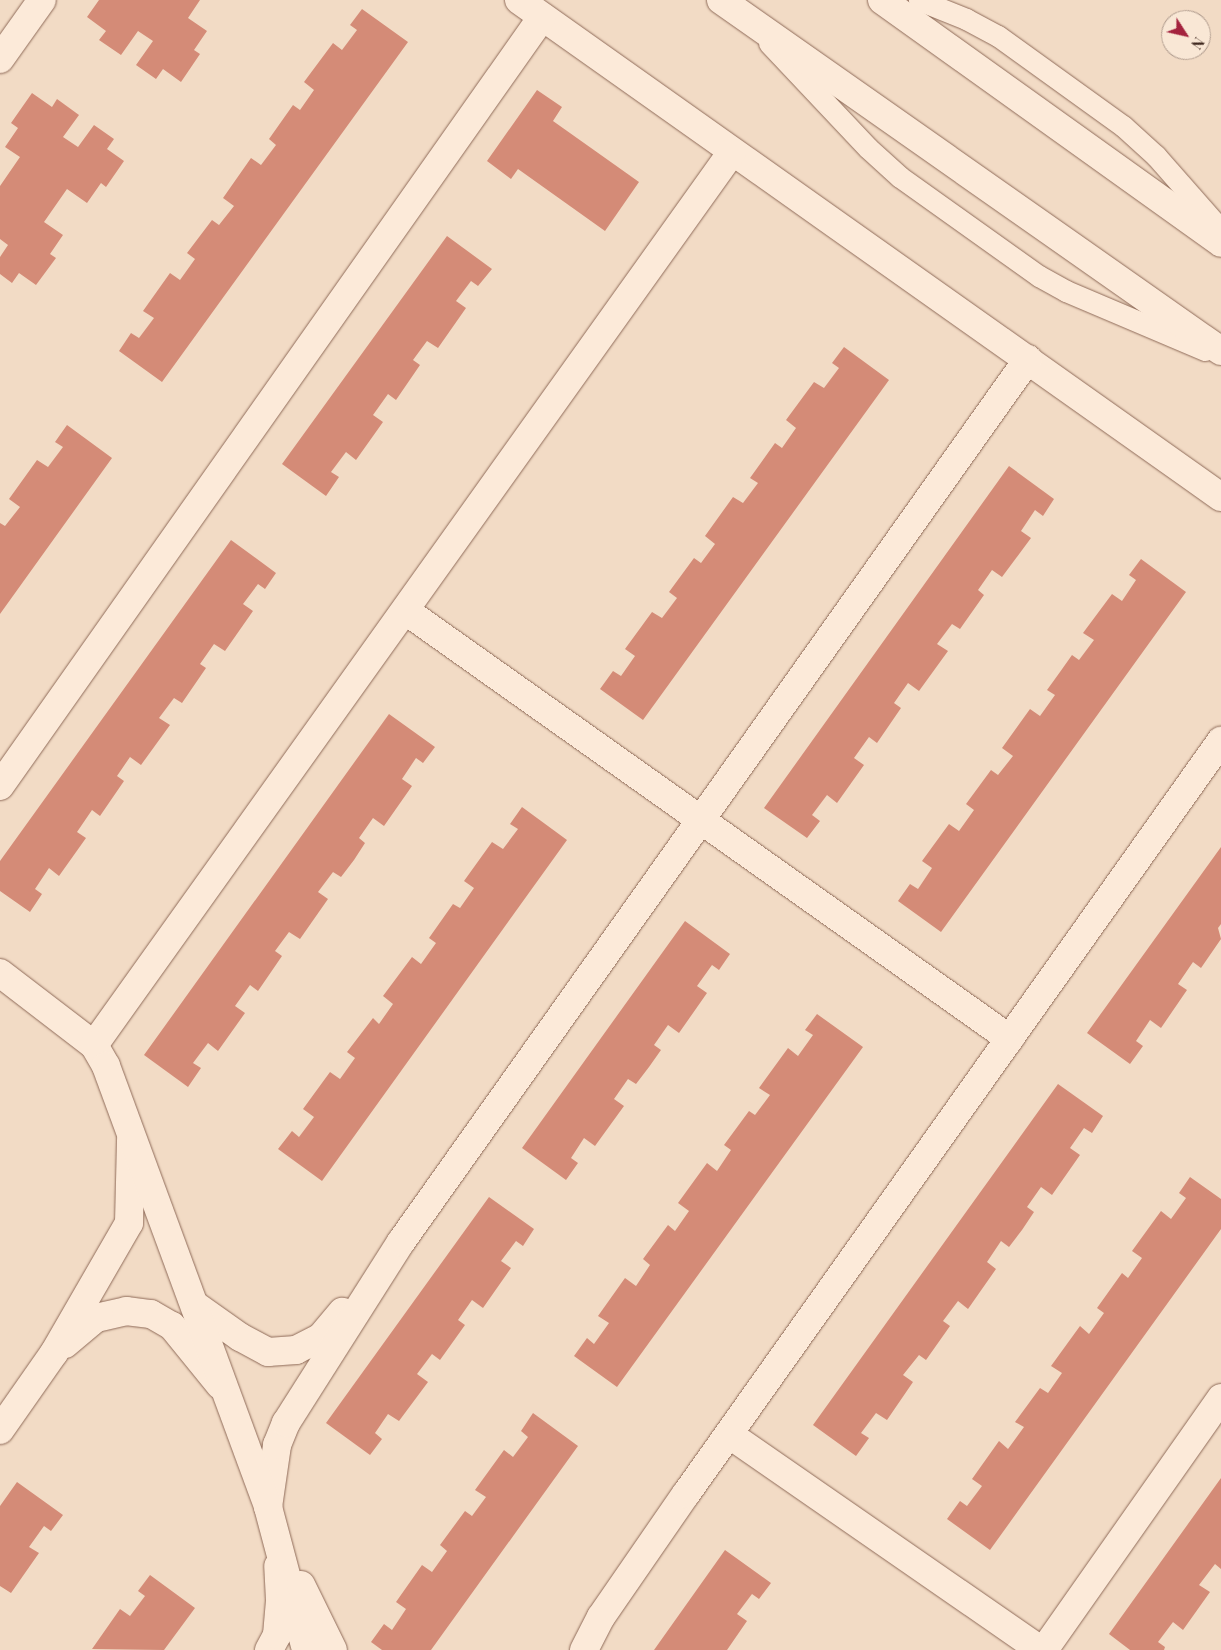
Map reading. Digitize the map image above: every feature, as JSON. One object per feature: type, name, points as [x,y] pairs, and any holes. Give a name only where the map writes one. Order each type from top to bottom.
[{"type":"street","points":[[0,59],[42,0]]},
{"type":"street","points":[[519,0],[1221,497]]},
{"type":"street","points":[[882,0],[1221,242]]},
{"type":"street","points":[[731,7],[1221,351]]},
{"type":"street","points":[[0,786],[542,17]]},
{"type":"street","points":[[94,1045],[732,152]]},
{"type":"street","points":[[269,1650],[277,1635],[280,1600],[272,1519],[277,1445],[286,1423],[401,1242],[1028,359]]},
{"type":"street","points":[[406,610],[1010,1039]]},
{"type":"street","points":[[584,1650],[601,1617],[1221,741]]},
{"type":"street","points":[[0,973],[94,1045],[106,1066],[132,1130],[272,1519],[333,1650]]},
{"type":"street","points":[[0,1430],[54,1353],[129,1223],[132,1130]]},
{"type":"street","points":[[196,1306],[240,1338],[268,1352],[296,1350],[321,1337],[401,1242]]},
{"type":"street","points":[[54,1353],[96,1318],[126,1310],[151,1314],[172,1326],[226,1393]]},
{"type":"street","points":[[730,1434],[1042,1650],[1221,1398]]},
{"type":"street","points":[[272,1519],[306,1650]]},
{"type":"street","points":[[565,1650],[601,1617]]},
{"type":"lane","points":[[919,0],[966,19],[998,36],[1123,126],[1156,156],[1221,230]]},
{"type":"lane","points":[[731,7],[881,159],[1024,265],[1066,291],[1221,357]]},
{"type":"building","points":[[99,0],[200,0],[188,18],[207,31],[194,50],[200,54],[181,82],[163,69],[156,79],[136,65],[153,41],[138,31],[121,55],[99,40],[106,31],[87,17]]},
{"type":"building","points":[[362,9],[408,42],[162,382],[119,351],[131,333],[139,338],[154,318],[143,311],[170,273],[180,280],[195,259],[187,253],[212,220],[219,225],[234,206],[223,198],[251,158],[261,165],[276,145],[269,139],[293,105],[300,110],[314,90],[304,82],[333,43],[342,50],[357,30],[350,25]]},
{"type":"building","points":[[537,90],[562,107],[553,121],[639,182],[605,231],[518,169],[511,179],[487,161]]},
{"type":"building","points":[[32,93],[52,107],[57,99],[79,115],[63,137],[78,147],[94,125],[114,139],[107,149],[124,161],[106,187],[101,183],[87,203],[67,189],[44,222],[63,235],[50,254],[56,258],[36,285],[19,273],[12,283],[0,274],[0,257],[8,245],[0,239],[0,186],[20,157],[5,147],[18,128],[11,123]]},
{"type":"building","points":[[447,236],[492,269],[478,286],[471,281],[456,301],[466,308],[438,348],[427,341],[413,360],[420,365],[396,400],[388,394],[373,415],[383,422],[356,460],[346,452],[331,472],[339,477],[326,496],[282,464]]},
{"type":"building","points":[[844,347],[889,380],[643,720],[600,689],[613,671],[621,676],[635,656],[625,649],[652,612],[662,618],[677,598],[669,592],[694,558],[701,563],[715,544],[705,536],[733,497],[743,503],[758,483],[750,478],[775,443],[782,448],[796,428],[786,420],[814,382],[824,388],[839,368],[832,363]]},
{"type":"building","points":[[67,425],[112,458],[0,614],[0,523],[5,526],[20,507],[9,499],[37,460],[48,467],[63,447],[55,442]]},
{"type":"building","points":[[1009,466],[1054,499],[1043,516],[1035,510],[1021,531],[1031,538],[1002,577],[992,570],[978,590],[984,595],[960,629],[952,624],[937,644],[948,651],[919,691],[908,683],[894,703],[901,708],[877,743],[869,737],[854,758],[864,765],[837,803],[827,795],[812,815],[820,821],[807,838],[764,808]]},
{"type":"building","points":[[231,540],[276,573],[265,589],[258,584],[243,604],[253,611],[225,651],[214,644],[200,664],[206,668],[182,703],[174,698],[159,718],[170,725],[141,765],[130,757],[117,776],[124,781],[100,816],[92,810],[77,832],[86,838],[59,876],[49,868],[35,889],[42,894],[30,912],[0,891],[0,861]]},
{"type":"building","points":[[1141,559],[1186,592],[941,932],[898,901],[910,884],[918,889],[932,868],[922,861],[949,824],[959,831],[974,810],[966,804],[991,770],[998,775],[1013,756],[1002,748],[1030,709],[1040,716],[1055,695],[1047,690],[1072,655],[1079,660],[1094,640],[1083,633],[1112,594],[1122,601],[1136,580],[1129,575]]},
{"type":"building","points":[[389,714],[435,747],[423,763],[416,758],[402,779],[412,786],[384,826],[373,818],[359,838],[365,843],[354,860],[341,877],[333,872],[318,892],[328,899],[300,939],[289,932],[275,951],[282,956],[258,991],[250,985],[235,1006],[245,1013],[218,1051],[208,1043],[193,1063],[201,1068],[188,1087],[144,1055]]},
{"type":"building","points":[[522,807],[567,840],[322,1181],[278,1149],[292,1131],[299,1137],[314,1117],[303,1109],[330,1072],[340,1079],[355,1058],[347,1052],[373,1018],[379,1024],[393,1004],[383,996],[412,957],[421,964],[436,943],[429,938],[453,904],[460,908],[474,888],[464,881],[492,842],[503,849],[518,829],[510,824]]},
{"type":"building","points":[[1221,847],[1221,924],[1218,928],[1221,939],[1201,968],[1193,962],[1178,984],[1187,990],[1161,1028],[1150,1020],[1136,1041],[1143,1046],[1130,1064],[1087,1033]]},
{"type":"building","points":[[685,921],[730,954],[719,970],[712,965],[697,986],[707,993],[679,1033],[668,1025],[654,1045],[661,1050],[649,1067],[636,1084],[628,1079],[614,1099],[624,1106],[595,1146],[584,1138],[571,1158],[578,1163],[566,1180],[522,1148]]},
{"type":"building","points":[[817,1014],[863,1047],[617,1387],[574,1356],[587,1338],[594,1344],[609,1323],[598,1316],[625,1278],[636,1286],[650,1265],[643,1259],[668,1225],[675,1231],[689,1211],[678,1203],[707,1163],[717,1171],[731,1150],[724,1145],[749,1111],[755,1115],[770,1095],[759,1088],[788,1048],[798,1056],[813,1035],[805,1030]]},
{"type":"building","points":[[1058,1084],[1103,1116],[1092,1133],[1084,1128],[1070,1148],[1080,1155],[1052,1195],[1041,1187],[1027,1207],[1034,1212],[1022,1230],[1009,1247],[1001,1241],[987,1262],[996,1269],[968,1309],[958,1301],[943,1321],[950,1326],[926,1360],[919,1355],[903,1375],[913,1382],[887,1420],[876,1413],[861,1433],[869,1438],[856,1456],[813,1425]]},
{"type":"building","points":[[1190,1177],[1221,1199],[1221,1229],[990,1550],[947,1519],[960,1501],[967,1506],[982,1486],[972,1479],[999,1441],[1008,1449],[1024,1427],[1015,1422],[1040,1388],[1048,1393],[1062,1373],[1051,1366],[1080,1326],[1089,1334],[1104,1313],[1097,1308],[1122,1273],[1128,1278],[1142,1258],[1132,1251],[1161,1211],[1171,1219],[1186,1198],[1179,1193]]},
{"type":"building","points":[[489,1197],[534,1229],[523,1246],[516,1241],[501,1261],[511,1268],[483,1308],[472,1300],[458,1320],[465,1325],[440,1360],[432,1354],[417,1374],[428,1382],[399,1421],[388,1414],[375,1433],[382,1439],[370,1455],[326,1423]]},
{"type":"building","points":[[533,1413],[578,1446],[431,1650],[382,1650],[371,1642],[384,1624],[392,1630],[406,1609],[396,1602],[422,1565],[432,1572],[447,1551],[440,1545],[465,1511],[472,1516],[486,1497],[475,1490],[504,1450],[513,1457],[528,1437],[521,1431]]},
{"type":"building","points":[[1221,1478],[1221,1569],[1215,1564],[1199,1585],[1210,1592],[1183,1630],[1173,1622],[1158,1642],[1165,1647],[1164,1650],[1130,1650],[1109,1634]]},
{"type":"building","points":[[17,1482],[63,1515],[51,1531],[44,1526],[29,1547],[39,1553],[11,1593],[0,1586],[0,1506]]},
{"type":"building","points":[[725,1550],[771,1583],[759,1599],[752,1594],[737,1614],[747,1621],[727,1650],[654,1650]]},
{"type":"building","points":[[150,1575],[195,1608],[164,1650],[92,1649],[120,1609],[130,1616],[145,1596],[138,1591]]}]
